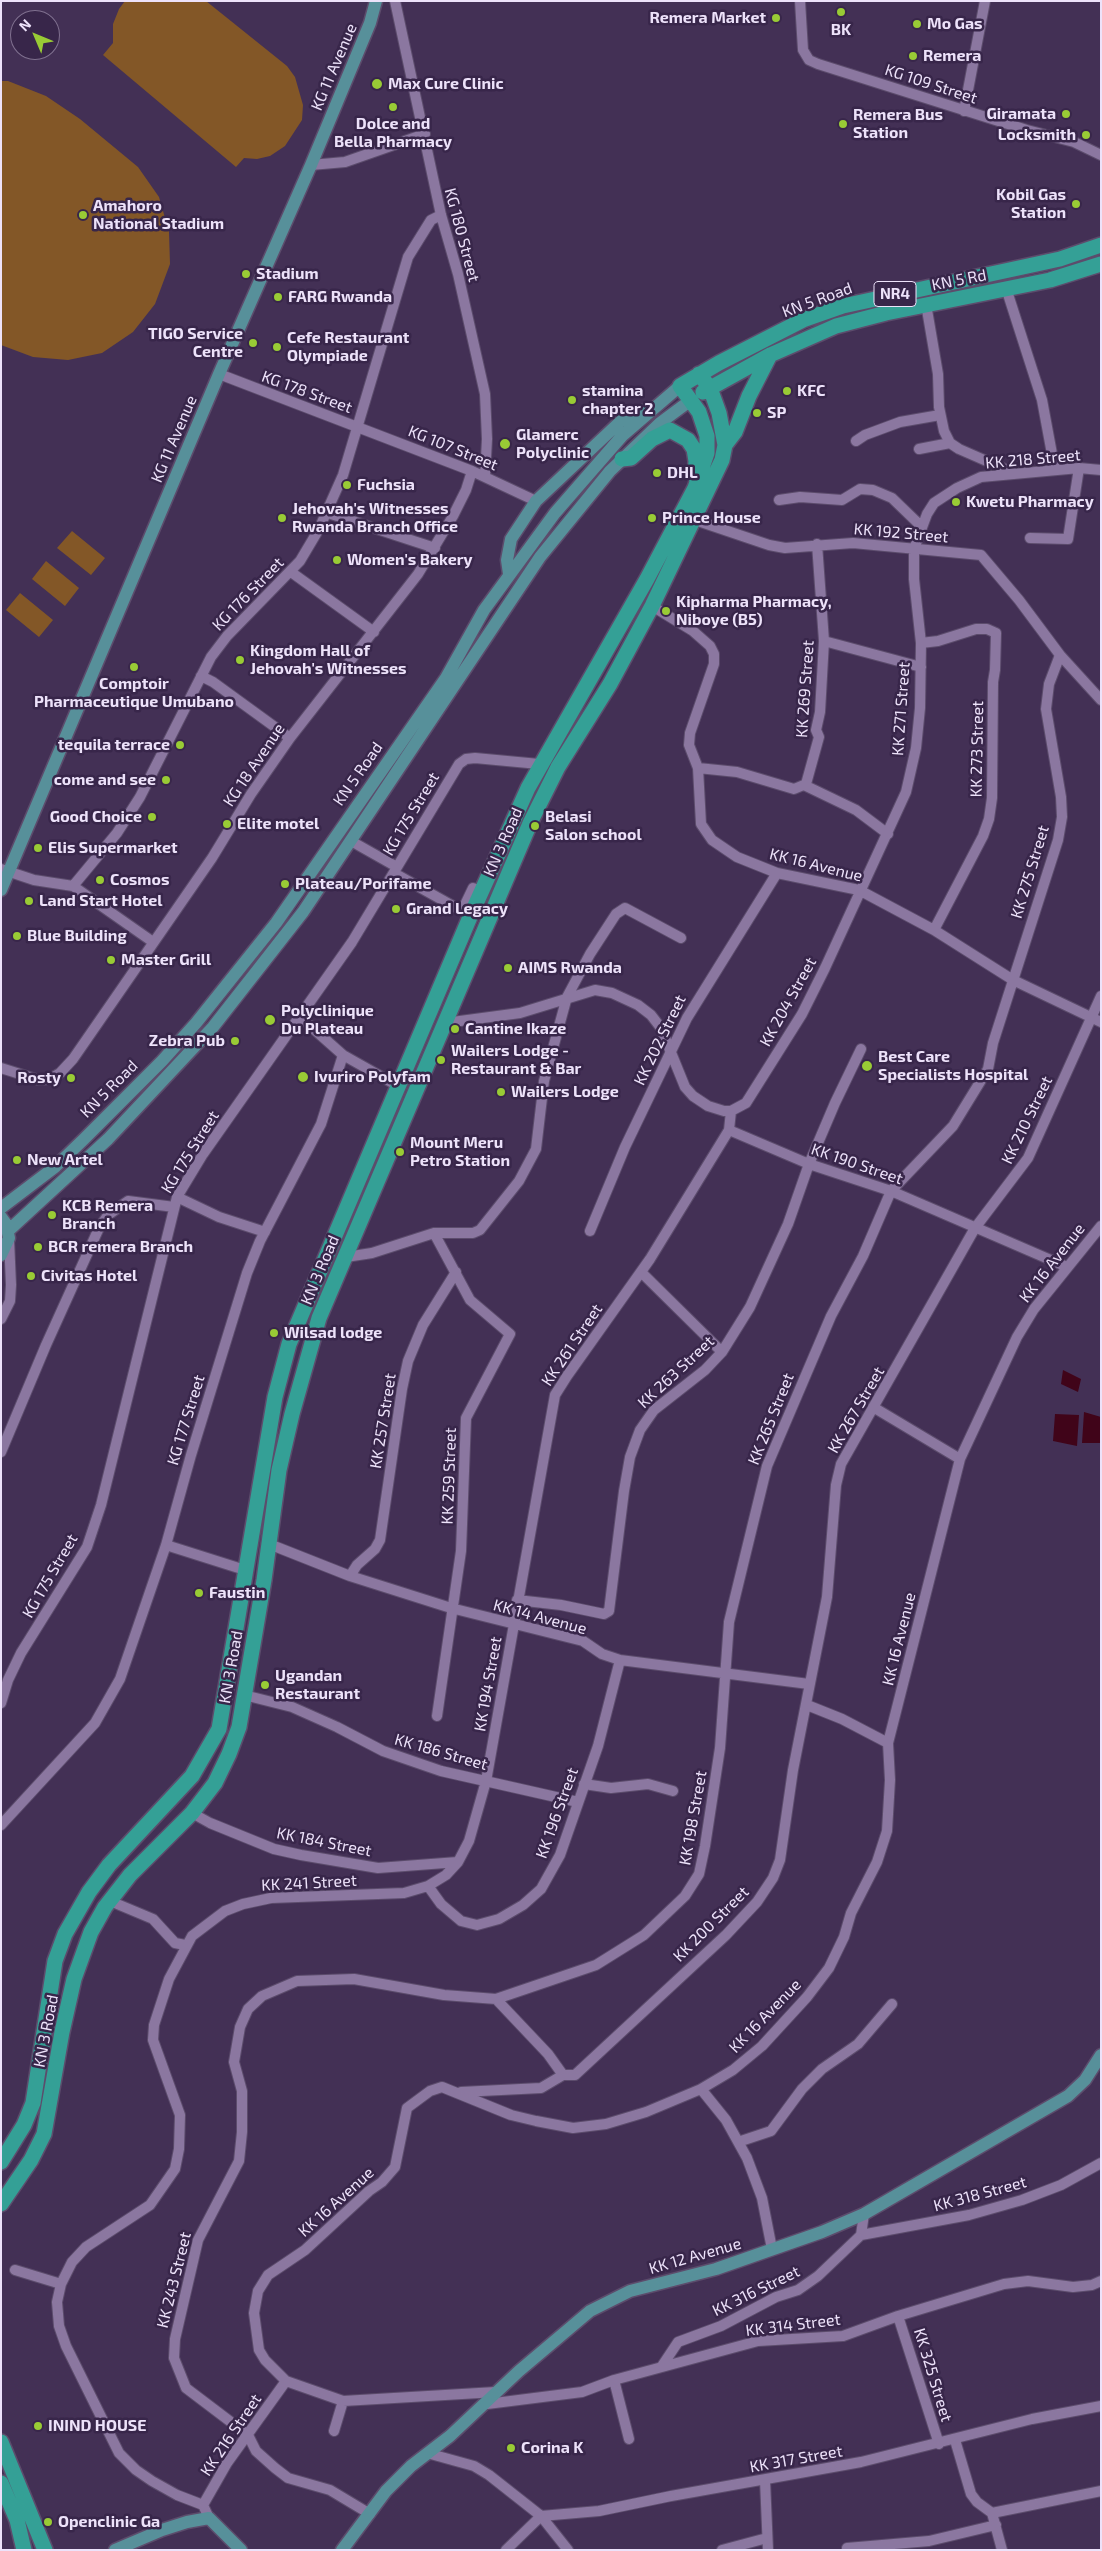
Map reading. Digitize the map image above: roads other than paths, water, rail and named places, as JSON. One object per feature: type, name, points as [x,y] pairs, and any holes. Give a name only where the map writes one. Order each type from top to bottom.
[{"type":"highway","name":"KN 5 Road","points":[[699,374],[803,320],[843,306],[1051,261],[1101,245]]},
{"type":"highway","name":"KN 5 Rd","points":[[770,355],[836,326],[926,304],[1050,280],[1101,264]]},
{"type":"highway","name":"NR4","points":[[691,400],[770,355]]},
{"type":"highway","points":[[725,445],[735,432],[749,396],[770,355]]},
{"type":"highway","name":"NR4","points":[[680,386],[699,374]]},
{"type":"highway","name":"KN 3 Road","points":[[1,2204],[31,2160],[44,2134],[62,2032],[74,1979],[91,1932],[110,1901],[130,1875],[192,1813],[215,1783],[229,1754],[238,1726],[244,1695],[279,1470],[319,1318],[506,876],[556,772],[610,684],[652,606],[720,466],[725,445],[719,413],[710,388],[699,374]]},
{"type":"highway","name":"KN 3 Road","points":[[1,2162],[24,2125],[33,2103],[55,1961],[65,1934],[89,1892],[109,1865],[192,1776],[219,1729],[275,1397],[288,1344],[481,892],[539,764],[586,687],[695,488],[707,454],[708,444],[702,421],[691,400],[680,386]]},
{"type":"highway","points":[[622,459],[631,458],[660,434],[670,430],[679,433],[688,440],[694,449],[696,462],[694,470],[695,488]]},
{"type":"highway","points":[[539,764],[556,772]]},
{"type":"highway","points":[[288,1344],[311,1346]]},
{"type":"highway","points":[[1,2442],[24,2518],[24,2550]]},
{"type":"highway","points":[[1,2483],[45,2550]]},
{"type":"main road","name":"KG 11 Avenue","points":[[1,890],[5,870],[219,374],[312,165],[366,32],[376,1]]},
{"type":"main road","name":"KN 5 Road","points":[[1,1208],[55,1167],[115,1109],[196,1023],[234,977],[276,923],[446,678],[484,610],[555,512],[622,436],[680,386]]},
{"type":"main road","points":[[622,459],[660,423],[691,400]]},
{"type":"main road","points":[[509,574],[507,560],[511,539],[536,500],[621,421],[656,405]]},
{"type":"main road","name":"KN 5 Road","points":[[9,1235],[108,1139],[213,1027],[303,912],[540,557],[622,459]]},
{"type":"main road","points":[[1,1217],[9,1235],[1,1255]]},
{"type":"main road","name":"KK 12 Avenue","points":[[342,2550],[386,2491],[427,2453],[487,2404],[496,2392],[590,2312],[630,2291],[716,2269],[822,2232],[864,2214],[1068,2096],[1085,2080],[1101,2055]]},
{"type":"main road","points":[[114,2550],[162,2530],[208,2518],[241,2550]]},
{"type":"street","name":"KG 180 Street","points":[[395,1],[441,215],[458,274],[485,394],[487,440],[485,477]]},
{"type":"street","name":"KG 109 Street","points":[[800,1],[804,50],[809,60],[964,111],[1074,142],[1101,155]]},
{"type":"street","points":[[964,111],[985,1]]},
{"type":"street","points":[[312,165],[345,162],[425,134]]},
{"type":"street","name":"KG 176 Street","points":[[73,886],[117,834],[140,797],[211,657],[227,636],[300,561],[328,513],[343,474],[408,257],[431,220],[441,215]]},
{"type":"street","points":[[1006,288],[1042,400],[1055,470]]},
{"type":"street","points":[[926,304],[938,374],[940,415],[944,431],[950,443]]},
{"type":"street","name":"KG 178 Street","points":[[219,374],[286,401],[357,426]]},
{"type":"street","points":[[856,441],[865,435],[900,422],[940,415]]},
{"type":"street","name":"KG 107 Street","points":[[357,426],[472,471],[536,500]]},
{"type":"street","points":[[919,449],[950,443],[1014,473]]},
{"type":"street","points":[[1030,538],[1068,539],[1079,468]]},
{"type":"street","name":"KK 218 Street","points":[[914,549],[934,503],[957,488],[981,477],[1079,468],[1101,470]]},
{"type":"street","name":"KG 18 Avenue","points":[[1,1068],[39,1080],[50,1079],[60,1073],[73,1059],[290,738],[374,632],[435,548],[466,490],[472,471]]},
{"type":"street","points":[[779,500],[800,497],[842,500],[860,489],[873,490],[892,498],[922,528]]},
{"type":"street","points":[[328,513],[435,548]]},
{"type":"street","name":"KK 192 Street","points":[[695,520],[769,545],[785,548],[817,544],[853,543],[981,555],[1019,600],[1060,655],[1101,700]]},
{"type":"street","name":"KK 269 Street","points":[[804,785],[808,778],[818,737],[816,730],[820,712],[824,641],[817,544]]},
{"type":"street","name":"KK 271 Street","points":[[859,890],[888,834],[906,792],[916,748],[921,643],[914,579],[914,549]]},
{"type":"street","points":[[291,572],[374,632]]},
{"type":"street","name":"KK 16 Avenue","points":[[652,606],[693,631],[710,646],[714,654],[714,664],[690,733],[689,745],[698,768],[701,824],[706,834],[737,857],[777,873],[859,890],[934,930],[1013,980],[1101,1022]]},
{"type":"street","name":"KK 273 Street","points":[[921,643],[938,641],[976,629],[987,629],[996,633],[995,670],[992,682],[992,798],[989,818],[983,836],[934,930]]},
{"type":"street","points":[[824,641],[920,667]]},
{"type":"street","name":"KK 275 Street","points":[[891,1191],[953,1126],[988,1069],[993,1043],[1058,840],[1062,817],[1061,797],[1046,709],[1049,684],[1060,655]]},
{"type":"street","points":[[201,676],[213,682],[290,738]]},
{"type":"street","name":"KG 175 Street","points":[[1,1703],[5,1680],[87,1547],[102,1505],[175,1202],[203,1154],[352,942],[459,764],[466,759],[539,764]]},
{"type":"street","points":[[698,768],[738,772],[794,789],[804,785],[856,810],[888,834]]},
{"type":"street","points":[[351,841],[462,911],[473,888],[481,892]]},
{"type":"street","points":[[5,870],[34,880],[73,886],[153,942]]},
{"type":"street","name":"KK 202 Street","points":[[590,1230],[625,1148],[701,993],[777,873]]},
{"type":"street","name":"KK 204 Street","points":[[728,1111],[746,1103],[802,1014],[825,968],[859,890]]},
{"type":"street","points":[[346,1257],[372,1253],[434,1233],[473,1233],[480,1230],[509,1195],[531,1161],[539,1134],[544,1082],[568,997],[590,954],[620,910],[624,908],[681,938]]},
{"type":"street","points":[[445,1023],[520,1013],[568,997],[595,990],[604,991],[638,1005],[652,1015],[661,1028],[670,1053],[689,1091],[708,1106],[728,1111]]},
{"type":"street","name":"KK 210 Street","points":[[976,1228],[1028,1158],[1101,996]]},
{"type":"street","points":[[299,1016],[343,1055],[398,1086]]},
{"type":"street","name":"KK 263 Street","points":[[517,1600],[561,1605],[604,1614],[609,1611],[624,1491],[630,1457],[640,1430],[654,1410],[705,1370],[722,1352],[750,1307],[788,1224],[809,1164],[861,1049]]},
{"type":"street","name":"KG 177 Street","points":[[1,1825],[96,1723],[120,1679],[166,1545],[190,1455],[247,1273],[265,1232],[321,1124],[343,1055]]},
{"type":"street","name":"KK 261 Street","points":[[513,1625],[556,1395],[567,1376],[641,1272],[729,1130],[728,1111]]},
{"type":"street","name":"KK 190 Street","points":[[729,1130],[809,1164],[891,1191],[1067,1266]]},
{"type":"street","name":"KK 265 Street","points":[[724,1673],[728,1622],[767,1466],[831,1316],[863,1256],[891,1191]]},
{"type":"street","points":[[1,1452],[50,1336],[99,1228],[108,1214],[128,1201],[175,1202],[265,1232]]},
{"type":"street","name":"KK 16 Avenue","points":[[496,2392],[343,2401],[286,2382],[265,2360],[259,2350],[254,2313],[258,2291],[268,2275],[305,2250],[388,2175],[394,2167],[404,2117],[408,2108],[430,2091],[442,2087],[460,2092],[511,2115],[573,2128],[614,2122],[646,2112],[701,2089],[733,2070],[762,2046],[786,2021],[829,1968],[851,1913],[877,1862],[887,1831],[890,1808],[888,1743],[960,1459],[1017,1337],[1034,1309],[1101,1226]]},
{"type":"street","name":"KK 267 Street","points":[[809,1684],[827,1597],[836,1485],[841,1464],[976,1228]]},
{"type":"street","name":"KK 259 Street","points":[[434,1233],[470,1300],[510,1334],[466,1418],[462,1550],[452,1608]]},
{"type":"street","points":[[1,1319],[10,1300],[9,1235]]},
{"type":"street","name":"KK 257 Street","points":[[350,1576],[357,1565],[375,1549],[380,1540],[402,1389],[408,1361],[427,1318],[456,1272]]},
{"type":"street","points":[[641,1272],[722,1352]]},
{"type":"street","points":[[1,1276],[11,1285]]},
{"type":"street","points":[[873,1407],[960,1459]]},
{"type":"street","name":"KK 14 Avenue","points":[[269,1544],[350,1576],[452,1608],[513,1625],[583,1641],[602,1654],[620,1660],[809,1684]]},
{"type":"street","points":[[166,1545],[245,1570]]},
{"type":"street","points":[[437,1716],[452,1608]]},
{"type":"street","name":"KK 194 Street","points":[[458,1862],[470,1841],[486,1781],[513,1625]]},
{"type":"street","name":"KK 196 Street","points":[[428,1886],[442,1904],[461,1921],[477,1925],[500,1919],[524,1904],[541,1889],[560,1855],[598,1746],[620,1660]]},
{"type":"street","name":"KK 198 Street","points":[[496,1999],[596,1964],[644,1935],[685,1896],[699,1874],[705,1846],[720,1748],[724,1673]]},
{"type":"street","name":"KK 200 Street","points":[[460,2092],[541,2088],[563,2075],[575,2075],[726,1935],[757,1902],[768,1886],[780,1860],[793,1770],[807,1705],[809,1684]]},
{"type":"street","name":"KK 186 Street","points":[[244,1695],[292,1707],[337,1726],[390,1754],[441,1771],[578,1802]]},
{"type":"street","points":[[807,1705],[842,1718],[888,1743]]},
{"type":"street","points":[[584,1784],[611,1788],[648,1784],[673,1791]]},
{"type":"street","name":"KK 184 Street","points":[[192,1813],[210,1823],[274,1849],[301,1855],[378,1868],[458,1862]]},
{"type":"street","points":[[428,1886],[446,1875],[458,1862]]},
{"type":"street","name":"KK 241 Street","points":[[203,2505],[177,2496],[152,2481],[136,2470],[119,2453],[66,2346],[59,2326],[57,2302],[61,2284],[72,2262],[86,2247],[150,2205],[158,2197],[176,2169],[179,2150],[180,2115],[153,2040],[154,2025],[162,1999],[185,1945],[192,1936],[224,1911],[243,1904],[271,1898],[347,1897],[404,1893],[428,1886]]},
{"type":"street","points":[[110,1901],[153,1919],[175,1943],[185,1945]]},
{"type":"street","name":"KK 243 Street","points":[[370,2514],[330,2490],[288,2478],[256,2452],[248,2435],[186,2388],[174,2358],[175,2339],[198,2240],[239,2160],[242,2132],[242,2091],[234,2062],[240,2027],[248,2009],[262,1996],[297,1981],[354,1979],[444,1996],[496,1999]]},
{"type":"street","points":[[496,1999],[548,2054],[563,2075]]},
{"type":"street","points":[[738,2142],[771,2131],[815,2076],[858,2044],[892,2004]]},
{"type":"street","points":[[701,2089],[726,2120],[747,2158],[762,2198],[772,2249]]},
{"type":"street","name":"KK 318 Street","points":[[861,2235],[960,2216],[1022,2200],[1061,2185],[1101,2163]]},
{"type":"street","points":[[861,2235],[864,2214]]},
{"type":"street","name":"KK 316 Street","points":[[662,2366],[678,2342],[720,2326],[776,2297],[798,2290],[818,2276],[861,2235]]},
{"type":"street","points":[[16,2270],[61,2284]]},
{"type":"street","name":"KK 314 Street","points":[[487,2404],[582,2392],[614,2380],[662,2366],[758,2341],[843,2336],[898,2316],[1004,2284],[1028,2281],[1073,2287],[1092,2285],[1101,2281]]},
{"type":"street","name":"KK 325 Street","points":[[898,2316],[939,2444]]},
{"type":"street","points":[[614,2380],[629,2439]]},
{"type":"street","name":"KK 216 Street","points":[[203,2505],[227,2463],[286,2382]]},
{"type":"street","points":[[334,2431],[343,2401]]},
{"type":"street","name":"KK 317 Street","points":[[541,2516],[599,2512],[671,2496],[861,2462],[955,2440],[1032,2419],[1101,2406]]},
{"type":"street","name":"KK 325 Street","points":[[955,2440],[971,2494],[977,2502],[992,2513]]},
{"type":"street","points":[[427,2453],[474,2466],[489,2475],[541,2516],[568,2550]]},
{"type":"street","points":[[765,2480],[768,2550]]},
{"type":"street","points":[[1002,2550],[992,2513],[1101,2492]]},
{"type":"street","points":[[203,2505],[208,2518]]},
{"type":"street","points":[[506,2550],[541,2516]]},
{"type":"street","points":[[847,2548],[929,2541],[996,2525]]},
{"type":"street","points":[[722,2550],[767,2538]]},
{"type":"place","name":"BK","points":[[841,12]]},
{"type":"place","name":"Remera Market","points":[[776,18]]},
{"type":"place","name":"Mo Gas","points":[[917,24]]},
{"type":"place","name":"Remera","points":[[913,56]]},
{"type":"place","name":"Max Cure Clinic","points":[[377,84]]},
{"type":"place","name":"Dolce and Bella Pharmacy","points":[[393,107]]},
{"type":"place","name":"Giramata","points":[[1066,114]]},
{"type":"place","name":"Remera Bus Station","points":[[843,124]]},
{"type":"place","name":"Locksmith","points":[[1086,135]]},
{"type":"place","name":"Kobil Gas Station","points":[[1076,204]]},
{"type":"place","name":"Amahoro National Stadium","points":[[83,215]]},
{"type":"place","name":"Stadium","points":[[246,274]]},
{"type":"place","name":"FARG Rwanda","points":[[278,297]]},
{"type":"place","name":"TIGO Service Centre","points":[[253,343]]},
{"type":"place","name":"Cefe Restaurant Olympiade","points":[[277,347]]},
{"type":"place","name":"KFC","points":[[787,391]]},
{"type":"place","name":"stamina chapter 2","points":[[572,400]]},
{"type":"place","name":"SP","points":[[757,413]]},
{"type":"place","name":"Glamerc Polyclinic","points":[[505,444]]},
{"type":"place","name":"DHL","points":[[657,473]]},
{"type":"place","name":"Fuchsia","points":[[347,485]]},
{"type":"place","name":"Kwetu Pharmacy","points":[[956,502]]},
{"type":"place","name":"Jehovah's Witnesses Rwanda Branch Office","points":[[282,518]]},
{"type":"place","name":"Prince House","points":[[652,518]]},
{"type":"place","name":"Women's Bakery","points":[[337,560]]},
{"type":"place","name":"Kipharma Pharmacy, Niboye (B5)","points":[[666,611]]},
{"type":"place","name":"Kingdom Hall of Jehovah's Witnesses","points":[[240,660]]},
{"type":"place","name":"Comptoir Pharmaceutique Umubano","points":[[134,667]]},
{"type":"place","name":"tequila terrace","points":[[180,745]]},
{"type":"place","name":"come and see","points":[[166,780]]},
{"type":"place","name":"Good Choice","points":[[152,817]]},
{"type":"place","name":"Elite motel","points":[[227,824]]},
{"type":"place","name":"Belasi Salon school","points":[[535,826]]},
{"type":"place","name":"Elis Supermarket","points":[[38,848]]},
{"type":"place","name":"Cosmos","points":[[100,880]]},
{"type":"place","name":"Plateau/Porifame","points":[[285,884]]},
{"type":"place","name":"Land Start Hotel","points":[[29,901]]},
{"type":"place","name":"Grand Legacy","points":[[396,909]]},
{"type":"place","name":"Blue Building","points":[[17,936]]},
{"type":"place","name":"Master Grill","points":[[111,960]]},
{"type":"place","name":"AIMS Rwanda","points":[[508,968]]},
{"type":"place","name":"Polyclinique Du Plateau","points":[[270,1020]]},
{"type":"place","name":"Cantine Ikaze","points":[[455,1029]]},
{"type":"place","name":"Zebra Pub","points":[[235,1041]]},
{"type":"place","name":"Wailers Lodge - Restaurant & Bar","points":[[441,1060]]},
{"type":"place","name":"Best Care Specialists Hospital","points":[[867,1066]]},
{"type":"place","name":"Ivuriro Polyfam","points":[[303,1077]]},
{"type":"place","name":"Rosty","points":[[71,1078]]},
{"type":"place","name":"Wailers Lodge","points":[[501,1092]]},
{"type":"place","name":"Mount Meru Petro Station","points":[[400,1152]]},
{"type":"place","name":"New Artel","points":[[17,1160]]},
{"type":"place","name":"KCB Remera Branch","points":[[52,1215]]},
{"type":"place","name":"BCR remera Branch","points":[[38,1247]]},
{"type":"place","name":"Civitas Hotel","points":[[31,1276]]},
{"type":"place","name":"Wilsad lodge","points":[[274,1333]]},
{"type":"place","name":"Faustin","points":[[199,1593]]},
{"type":"place","name":"Ugandan Restaurant","points":[[265,1685]]},
{"type":"place","name":"ININD HOUSE","points":[[38,2426]]},
{"type":"place","name":"Corina K","points":[[511,2448]]},
{"type":"place","name":"Openclinic Ga","points":[[48,2522]]}]
